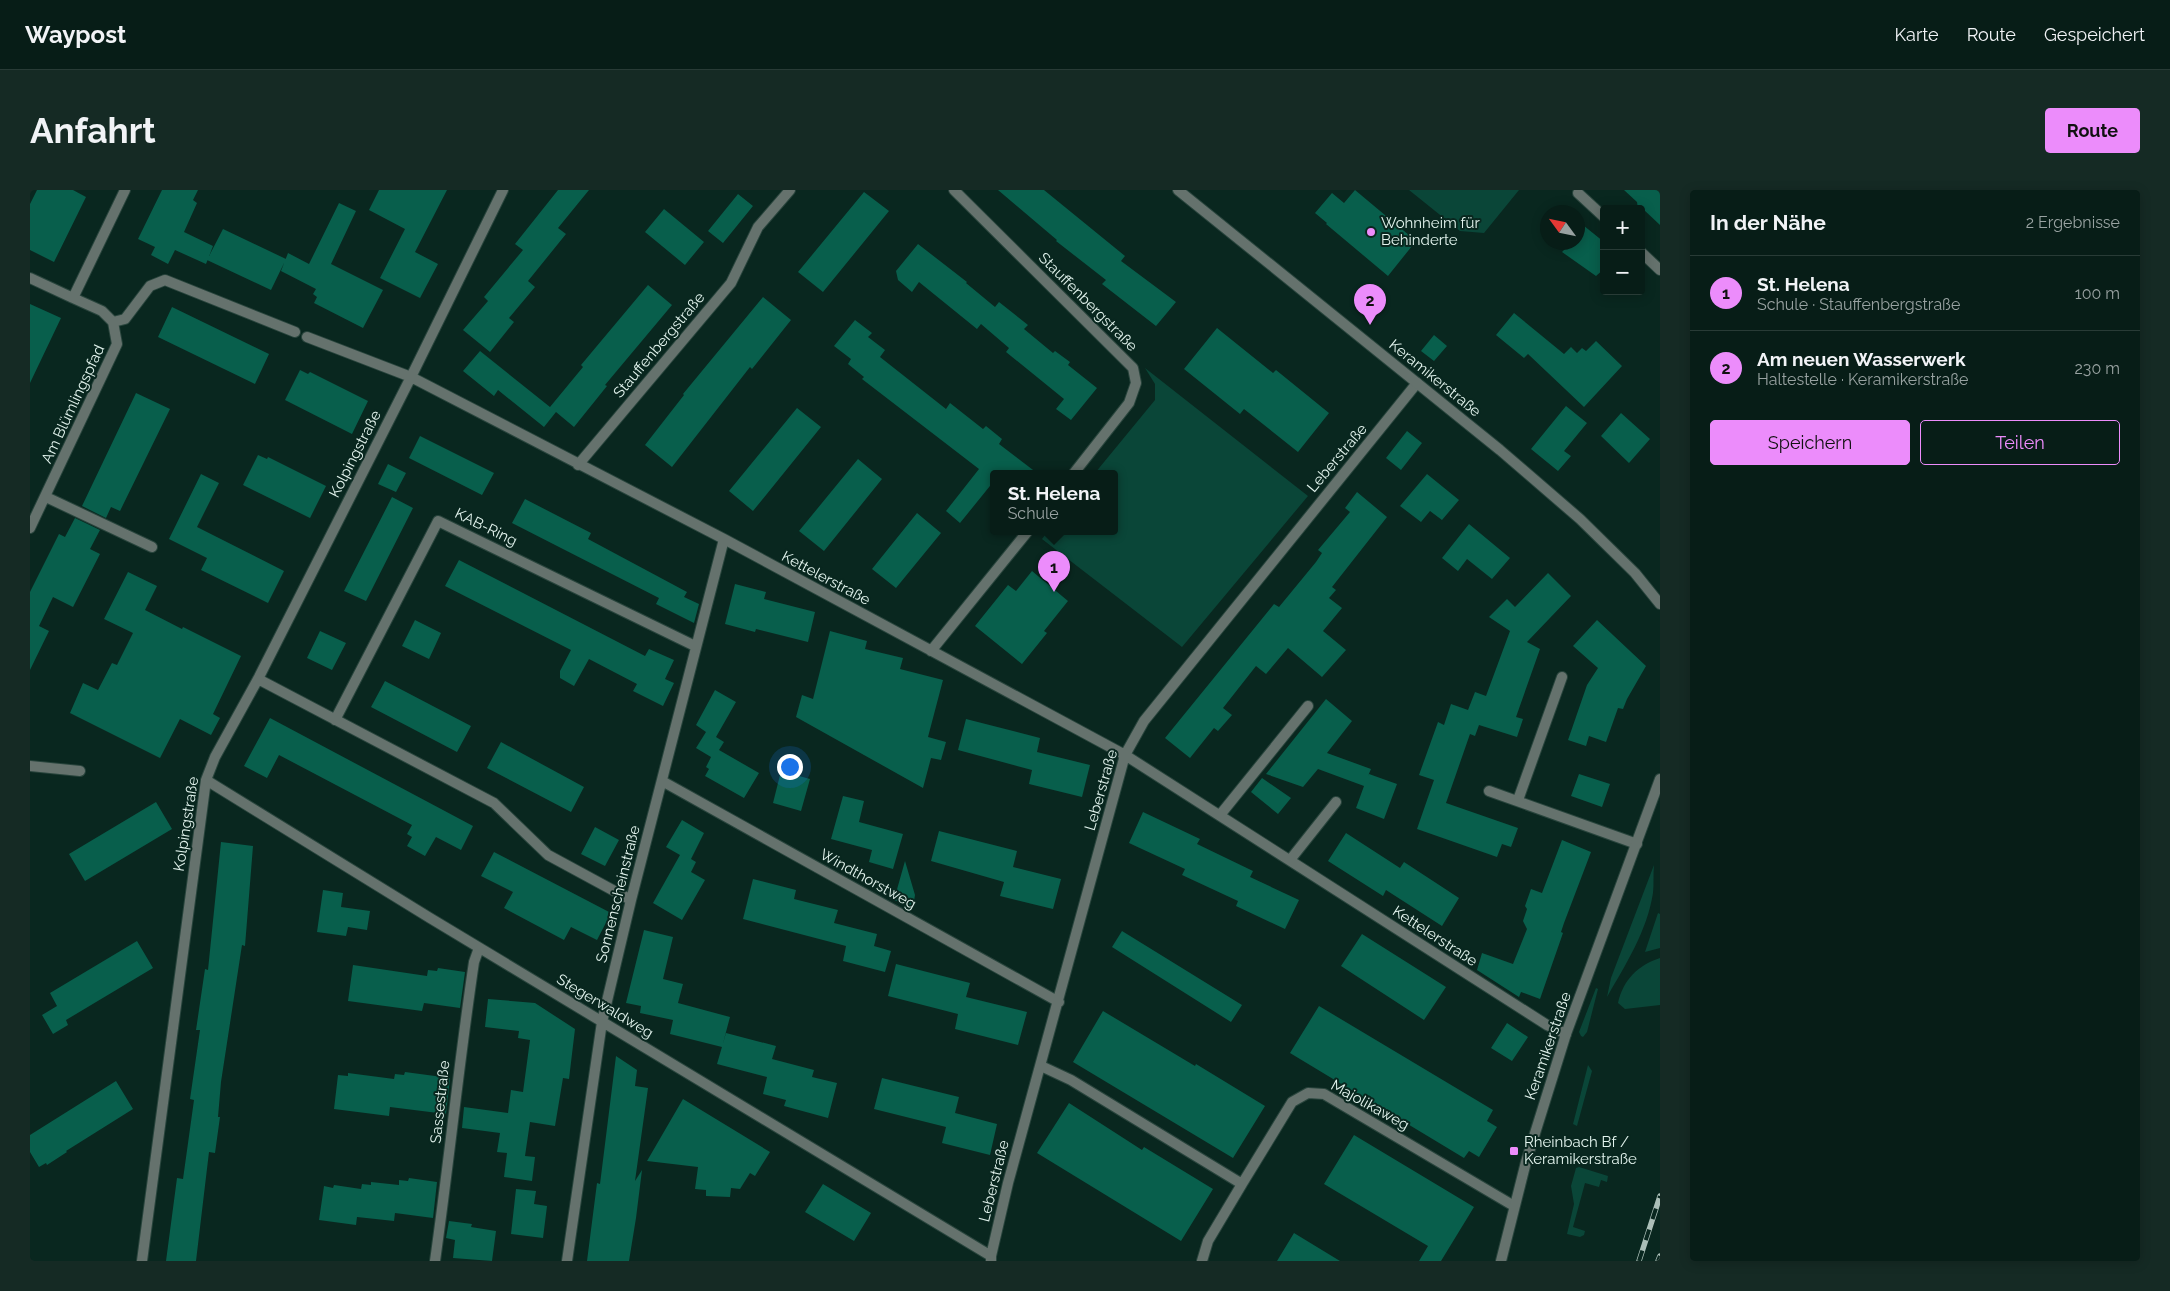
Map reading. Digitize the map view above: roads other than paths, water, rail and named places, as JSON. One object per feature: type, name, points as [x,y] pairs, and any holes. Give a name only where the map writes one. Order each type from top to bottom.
[{"type":"street","points":[[73,298],[125,190]]},
{"type":"street","name":"Kolpingstraße","points":[[142,1261],[206,780],[215,757],[258,679],[411,377],[502,190]]},
{"type":"street","name":"Stauffenbergstraße","points":[[578,465],[731,282],[758,227],[790,190]]},
{"type":"street","name":"Stauffenbergstraße","points":[[954,190],[1133,368],[1136,383],[1129,403],[1076,470]]},
{"type":"street","name":"Keramikerstraße","points":[[1178,190],[1500,450],[1580,519],[1635,573],[1660,604]]},
{"type":"street","points":[[1578,193],[1600,213]]},
{"type":"street","points":[[1645,256],[1660,270]]},
{"type":"street","points":[[30,278],[102,311],[113,322],[126,319],[150,286],[165,280],[295,332]]},
{"type":"street","name":"Am Blümlingspfad","points":[[30,528],[117,344],[113,322]]},
{"type":"street","points":[[307,338],[411,377]]},
{"type":"street","name":"Kettelerstraße","points":[[411,377],[724,539],[1125,755],[1547,1025],[1566,1034]]},
{"type":"street","name":"Leberstraße","points":[[991,1258],[1008,1183],[1125,755],[1144,721],[1418,384]]},
{"type":"street","points":[[46,496],[152,547]]},
{"type":"street","name":"KAB-Ring","points":[[335,720],[438,521],[695,646]]},
{"type":"street","points":[[932,651],[1025,535]]},
{"type":"street","name":"Sonnenscheinstraße","points":[[567,1261],[602,1022],[695,646],[724,539]]},
{"type":"street","points":[[1518,800],[1562,677]]},
{"type":"street","points":[[258,679],[494,803],[548,855],[631,900]]},
{"type":"street","points":[[1220,815],[1308,706]]},
{"type":"street","points":[[30,766],[80,771]]},
{"type":"street","name":"Keramikerstraße","points":[[1501,1261],[1526,1162],[1566,1034],[1660,779]]},
{"type":"street","name":"Stegerwaldweg","points":[[206,780],[479,948],[991,1258]]},
{"type":"street","name":"Windthorstweg","points":[[662,782],[1059,1002]]},
{"type":"street","points":[[1489,791],[1637,844]]},
{"type":"street","points":[[1290,860],[1336,802]]},
{"type":"street","name":"Sassestraße","points":[[434,1261],[448,1170],[459,1067],[474,962],[479,948]]},
{"type":"street","points":[[1041,1066],[1071,1080],[1242,1184]]},
{"type":"street","name":"Majolikaweg","points":[[1202,1261],[1208,1241],[1292,1102],[1308,1094],[1324,1094],[1514,1206]]},
{"type":"railway","points":[[1639,1261],[1660,1196]]},
{"type":"railway","points":[[1658,1261],[1660,1256]]},
{"type":"place","name":"Wohnheim für Behinderte","points":[[1371,232]]},
{"type":"place","name":"Am neuen Wasserwerk","points":[[1370,325]]},
{"type":"place","name":"St. Helena","points":[[1054,592]]},
{"type":"place","name":"Rheinbach Bf / Keramikerstraße","points":[[1514,1151]]}]
